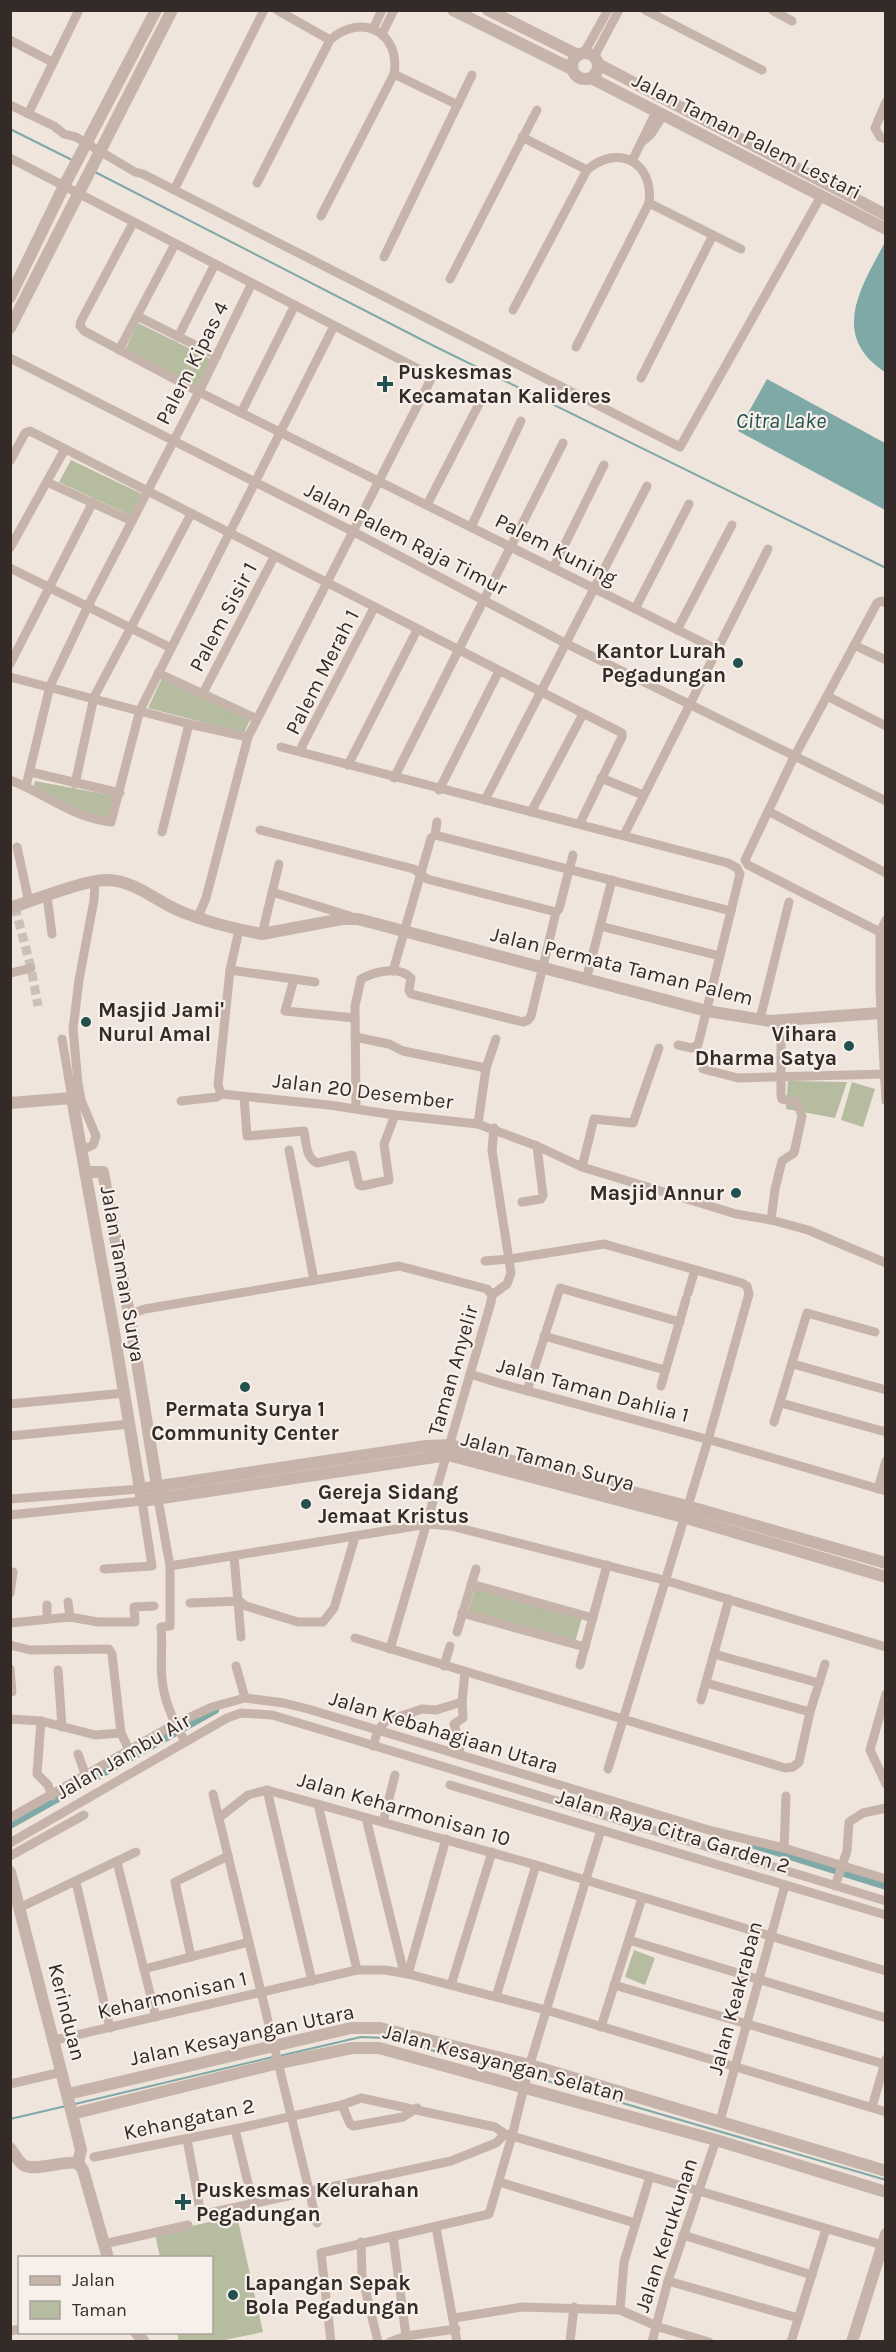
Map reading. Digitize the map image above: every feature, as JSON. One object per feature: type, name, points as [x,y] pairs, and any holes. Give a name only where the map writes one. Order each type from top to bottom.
[{"type":"street","points":[[28,114],[78,10]]},
{"type":"street","points":[[10,297],[79,157],[81,140],[156,10]]},
{"type":"street","points":[[10,328],[172,10]]},
{"type":"street","points":[[174,190],[264,10]]},
{"type":"street","points":[[277,10],[330,40]]},
{"type":"street","points":[[373,29],[382,10]]},
{"type":"street","points":[[382,34],[394,10]]},
{"type":"street","points":[[453,10],[572,69],[578,78],[591,78],[596,72],[588,57]]},
{"type":"street","name":"Jalan Taman Palem Lestari","points":[[488,10],[588,57],[885,215]]},
{"type":"street","points":[[588,57],[608,10]]},
{"type":"street","points":[[572,69],[573,61],[588,57],[619,10]]},
{"type":"street","points":[[772,10],[792,21]]},
{"type":"street","points":[[648,11],[762,70]]},
{"type":"street","points":[[258,183],[330,40],[339,32],[350,27],[362,26],[373,29],[382,34],[394,52],[394,74],[321,216]]},
{"type":"street","points":[[10,40],[52,62]]},
{"type":"street","points":[[394,74],[458,105]]},
{"type":"street","points":[[384,257],[472,75]]},
{"type":"street","name":"Jalan Taman Palem Lestari","points":[[591,78],[885,229]]},
{"type":"street","points":[[885,102],[875,128],[880,137],[885,139]]},
{"type":"street","points":[[10,105],[680,447],[821,196]]},
{"type":"street","points":[[450,279],[537,110]]},
{"type":"street","points":[[632,161],[643,141],[651,134],[659,113]]},
{"type":"street","points":[[522,137],[587,170]]},
{"type":"street","points":[[513,310],[587,170],[596,162],[608,157],[620,157],[632,161],[641,168],[648,179],[649,202],[576,347]]},
{"type":"street","points":[[12,161],[429,373],[431,377],[248,737],[206,898],[208,909],[202,918]]},
{"type":"street","points":[[649,202],[741,249]]},
{"type":"street","name":"Palem Kuning","points":[[133,223],[80,326],[84,331],[199,392],[718,650]]},
{"type":"street","points":[[641,378],[713,235]]},
{"type":"street","points":[[119,350],[175,244]]},
{"type":"street","points":[[178,337],[215,264]]},
{"type":"street","name":"Palem Kipas 4","points":[[26,786],[50,686],[88,606],[199,392],[252,283]]},
{"type":"street","points":[[241,413],[295,305]]},
{"type":"street","points":[[137,316],[217,356]]},
{"type":"street","points":[[10,780],[26,786],[70,811],[108,822],[113,819],[140,710],[334,326]]},
{"type":"street","name":"Jalan Palem Raja Timur","points":[[10,358],[565,642],[885,801]]},
{"type":"street","points":[[427,505],[481,400]]},
{"type":"street","points":[[471,527],[521,421]]},
{"type":"street","points":[[10,460],[27,431],[622,733],[582,824]]},
{"type":"street","points":[[394,778],[563,443]]},
{"type":"street","points":[[10,548],[65,449]]},
{"type":"street","points":[[553,568],[604,465]]},
{"type":"street","points":[[47,482],[132,521]]},
{"type":"street","points":[[484,800],[647,486]]},
{"type":"street","points":[[10,664],[93,502]]},
{"type":"street","points":[[635,609],[689,504]]},
{"type":"street","points":[[75,784],[94,697],[191,514]]},
{"type":"street","points":[[677,630],[732,525]]},
{"type":"street","points":[[624,835],[768,549]]},
{"type":"street","name":"Palem Sisir 1","points":[[203,693],[274,557]]},
{"type":"street","points":[[10,568],[171,648]]},
{"type":"street","points":[[880,932],[748,865],[745,860],[791,756],[827,696],[877,603],[883,602]]},
{"type":"street","name":"Palem Merah 1","points":[[302,751],[302,746],[375,608]]},
{"type":"street","points":[[348,765],[417,630]]},
{"type":"street","points":[[854,645],[885,660]]},
{"type":"street","points":[[439,790],[499,671]]},
{"type":"street","points":[[158,673],[257,719]]},
{"type":"street","points":[[10,677],[94,697],[189,724],[248,737]]},
{"type":"street","points":[[827,696],[885,726]]},
{"type":"street","points":[[531,812],[583,714]]},
{"type":"street","points":[[162,832],[189,724]]},
{"type":"street","points":[[281,747],[439,790],[624,835],[728,863],[737,868],[740,874],[697,1047],[678,1045]]},
{"type":"street","points":[[30,772],[120,793]]},
{"type":"street","points":[[601,778],[643,795]]},
{"type":"street","points":[[768,811],[885,873]]},
{"type":"street","points":[[393,971],[431,838],[435,835],[436,822]]},
{"type":"street","points":[[260,830],[414,869],[427,879],[556,912]]},
{"type":"street","points":[[435,835],[730,911]]},
{"type":"street","points":[[17,847],[29,902]]},
{"type":"street","points":[[356,1108],[355,1006],[361,979],[370,974],[393,971],[408,974],[411,978],[409,990],[411,994],[523,1022],[528,1020],[531,1016],[556,912],[559,909],[573,855]]},
{"type":"street","points":[[10,908],[95,882],[120,881],[135,885],[181,912],[239,930],[262,934],[279,864]]},
{"type":"street","points":[[586,980],[612,880]]},
{"type":"street","points":[[82,1150],[93,1145],[96,1136],[81,1100],[74,1029],[79,980],[94,900],[95,882]]},
{"type":"street","points":[[272,892],[358,919]]},
{"type":"street","points":[[48,896],[52,934]]},
{"type":"street","points":[[760,1019],[789,902]]},
{"type":"street","name":"Jalan Permata Taman Palem","points":[[262,934],[342,919],[358,919],[707,1011],[781,1020],[884,1013]]},
{"type":"street","points":[[885,920],[880,932],[885,1101]]},
{"type":"street","points":[[600,926],[720,956]]},
{"type":"street","points":[[221,1094],[218,1085],[230,970],[239,930]]},
{"type":"street","points":[[11,973],[31,968]]},
{"type":"street","points":[[230,970],[315,982]]},
{"type":"street","points":[[294,979],[285,1011],[355,1018]]},
{"type":"street","points":[[771,1220],[782,1161],[794,1154],[802,1116],[798,1102],[782,1100],[781,1096],[781,1020]]},
{"type":"street","points":[[355,1037],[389,1044],[403,1051],[486,1068]]},
{"type":"street","name":"Jalan Taman Surya","points":[[62,1039],[125,1393],[152,1566],[104,1569]]},
{"type":"street","points":[[478,1124],[486,1068],[495,1039]]},
{"type":"street","points":[[582,1167],[594,1119],[633,1123],[658,1048]]},
{"type":"street","points":[[703,1069],[738,1078],[885,1074]]},
{"type":"street","name":"Jalan 20 Desember","points":[[181,1101],[217,1097],[221,1094],[478,1124],[494,1128],[582,1167],[736,1214],[771,1220],[807,1230],[885,1263]]},
{"type":"street","points":[[244,1097],[247,1136],[304,1131],[312,1161],[316,1163],[352,1155],[359,1185],[362,1186],[389,1180],[384,1144],[395,1115]]},
{"type":"street","points":[[10,1103],[72,1098]]},
{"type":"street","points":[[130,1319],[136,1312],[145,1309],[399,1266],[487,1289],[492,1295],[510,1280],[510,1259],[492,1150],[494,1128]]},
{"type":"street","points":[[522,1202],[537,1201],[543,1195],[537,1146]]},
{"type":"street","points":[[289,1150],[314,1280]]},
{"type":"street","name":"Jalan Taman Surya","points":[[86,1172],[103,1172],[130,1319],[170,1566],[170,1626],[161,1627],[164,1649],[162,1683],[176,1725]]},
{"type":"street","points":[[485,1261],[604,1244],[742,1283],[747,1286],[749,1294],[708,1440],[608,1768]]},
{"type":"street","points":[[661,1386],[695,1270]]},
{"type":"street","points":[[527,1391],[560,1288],[680,1322]]},
{"type":"street","name":"Taman Anyelir","points":[[390,1649],[428,1524],[492,1295]]},
{"type":"street","points":[[774,1422],[808,1313],[875,1332]]},
{"type":"street","points":[[544,1336],[665,1370]]},
{"type":"street","points":[[793,1364],[885,1390]]},
{"type":"street","name":"Jalan Taman Dahlia 1","points":[[470,1374],[882,1490]]},
{"type":"street","points":[[10,1404],[125,1393]]},
{"type":"street","points":[[781,1403],[885,1432]]},
{"type":"street","points":[[10,1436],[130,1424]]},
{"type":"street","name":"Jalan Taman Surya","points":[[10,1515],[158,1493],[426,1446],[449,1450],[885,1563]]},
{"type":"street","points":[[882,1490],[885,1461]]},
{"type":"street","name":"Jalan Taman Surya","points":[[10,1499],[141,1495]]},
{"type":"street","name":"Jalan Taman Surya","points":[[685,1512],[885,1577]]},
{"type":"street","points":[[170,1566],[428,1524],[451,1526],[664,1580],[885,1647]]},
{"type":"street","points":[[190,1603],[239,1601],[246,1606],[298,1622],[322,1622],[334,1608],[355,1537]]},
{"type":"street","points":[[234,1556],[241,1637]]},
{"type":"street","points":[[580,1665],[607,1565]]},
{"type":"street","points":[[456,1632],[476,1569]]},
{"type":"street","points":[[10,1593],[13,1572]]},
{"type":"street","points":[[471,1584],[593,1618]]},
{"type":"street","points":[[701,1700],[729,1599]]},
{"type":"street","points":[[68,1602],[70,1617]]},
{"type":"street","points":[[47,1605],[47,1619]]},
{"type":"street","points":[[10,1623],[70,1617],[98,1622],[135,1622],[134,1607],[154,1606]]},
{"type":"street","points":[[462,1613],[585,1647]]},
{"type":"street","points":[[355,1638],[785,1767],[793,1767],[799,1762],[810,1712],[825,1664]]},
{"type":"street","points":[[10,1645],[30,1650],[109,1649],[112,1654],[121,1732],[129,1750]]},
{"type":"street","points":[[444,1665],[450,1646]]},
{"type":"street","points":[[714,1654],[819,1683]]},
{"type":"street","points":[[236,1666],[245,1698]]},
{"type":"street","points":[[10,1669],[12,1692],[10,1692]]},
{"type":"street","points":[[58,1670],[62,1727]]},
{"type":"street","points":[[459,1755],[454,1724],[463,1718],[465,1672]]},
{"type":"street","points":[[706,1683],[810,1712]]},
{"type":"street","points":[[885,1694],[870,1750],[885,1784]]},
{"type":"street","name":"Jalan Kebahagiaan Utara","points":[[10,1818],[176,1725],[212,1707],[245,1698],[258,1706],[284,1703],[341,1727],[459,1755],[478,1768],[628,1807],[712,1832],[784,1848],[885,1879]]},
{"type":"street","points":[[376,1737],[386,1721],[422,1709],[436,1710],[462,1702]]},
{"type":"street","points":[[258,1706],[272,1715],[341,1727],[478,1768],[624,1821],[885,1901]]},
{"type":"street","name":"Jalan Jambu Air","points":[[10,1843],[184,1740],[258,1706]]},
{"type":"street","points":[[10,1719],[41,1721],[95,1735],[121,1732]]},
{"type":"street","points":[[41,1721],[37,1774],[48,1785],[52,1796]]},
{"type":"street","points":[[176,1725],[184,1740]]},
{"type":"street","points":[[78,1754],[86,1776]]},
{"type":"street","points":[[383,1822],[396,1775]]},
{"type":"street","name":"Jalan Raya Citra Garden 2","points":[[450,1785],[885,1915]]},
{"type":"street","points":[[267,1790],[312,1981]]},
{"type":"street","name":"Jalan Keharmonisan 10","points":[[219,1818],[248,1795],[267,1790],[492,1852],[885,1971]]},
{"type":"street","points":[[213,1794],[317,2223]]},
{"type":"street","points":[[784,1848],[786,1796]]},
{"type":"street","points":[[318,1804],[357,1970]]},
{"type":"street","points":[[624,1821],[628,1807]]},
{"type":"street","points":[[836,1886],[847,1851],[849,1822],[863,1813],[885,1808]]},
{"type":"street","points":[[10,1856],[84,1815]]},
{"type":"street","points":[[366,1818],[406,1974]]},
{"type":"street","points":[[331,2342],[322,2252],[489,2214],[500,2182],[508,2135],[601,1830]]},
{"type":"street","points":[[707,1846],[712,1832]]},
{"type":"street","points":[[406,1974],[446,1839]]},
{"type":"street","points":[[21,1907],[136,1852]]},
{"type":"street","points":[[451,1985],[492,1852]]},
{"type":"street","points":[[191,1957],[175,1882],[228,1856]]},
{"type":"street","points":[[117,1862],[156,2017]]},
{"type":"street","points":[[496,1997],[536,1865]]},
{"type":"street","name":"Kerinduan","points":[[10,1872],[55,2040],[81,2150],[78,2163],[107,2256]]},
{"type":"street","points":[[76,1882],[110,2028]]},
{"type":"street","name":"Jalan Keakraban","points":[[720,2121],[785,1885]]},
{"type":"street","points":[[601,2027],[642,1898]]},
{"type":"street","points":[[628,1940],[885,2018]]},
{"type":"street","points":[[144,1969],[249,1942]]},
{"type":"street","name":"Keharmonisan 1","points":[[55,2040],[357,1970],[385,1970],[546,2010],[885,2112]]},
{"type":"street","points":[[614,1985],[885,2061],[872,2107]]},
{"type":"street","name":"Jalan Kesayangan Utara","points":[[68,2096],[351,2028],[380,2028],[529,2066],[885,2171]]},
{"type":"street","name":"Jalan Kesayangan Selatan","points":[[72,2113],[279,2063],[352,2048],[379,2048],[716,2140],[885,2192]]},
{"type":"street","points":[[10,2084],[62,2072]]},
{"type":"street","name":"Kehangatan 2","points":[[94,2157],[235,2129],[365,2098],[495,2127],[508,2135],[697,2191],[826,2229],[884,2242]]},
{"type":"street","points":[[342,2105],[353,2126],[403,2116],[417,2108]]},
{"type":"street","points":[[235,2129],[254,2204]]},
{"type":"street","points":[[187,2139],[200,2209],[204,2213],[209,2213],[451,2161],[496,2143],[508,2135]]},
{"type":"street","name":"Jalan Kerukunan","points":[[652,2342],[668,2281],[716,2140]]},
{"type":"street","points":[[10,2148],[22,2165],[31,2168],[67,2161],[78,2163]]},
{"type":"street","points":[[620,2310],[624,2262],[650,2176]]},
{"type":"street","points":[[500,2182],[634,2223]]},
{"type":"street","points":[[104,2244],[188,2225]]},
{"type":"street","points":[[436,2227],[457,2342]]},
{"type":"street","points":[[791,2342],[826,2229]]},
{"type":"street","points":[[683,2235],[812,2275]]},
{"type":"street","points":[[393,2236],[406,2336]]},
{"type":"street","points":[[361,2242],[362,2277],[378,2342]]},
{"type":"street","points":[[852,2342],[884,2242]]},
{"type":"street","points":[[668,2281],[798,2318]]},
{"type":"street","points":[[454,2318],[522,2307],[620,2310],[655,2325],[704,2341]]},
{"type":"street","points":[[570,2342],[574,2307]]},
{"type":"street","points":[[390,2342],[406,2336],[456,2329]]},
{"type":"green space","points":[[138,323],[211,359],[197,386],[125,350]]},
{"type":"green space","points":[[71,460],[142,494],[132,516],[59,482]]},
{"type":"green space","points":[[162,678],[250,720],[244,733],[148,708]]},
{"type":"green space","points":[[35,781],[115,796],[110,819],[65,808],[33,789]]},
{"type":"green space","points":[[788,1081],[847,1082],[835,1118],[786,1109]]},
{"type":"green space","points":[[852,1082],[875,1089],[863,1127],[841,1120]]},
{"type":"green space","points":[[475,1589],[582,1618],[575,1642],[468,1612]]},
{"type":"green space","points":[[634,1950],[655,1958],[645,1985],[625,1977]]},
{"type":"green space","name":"Lapangan Sepak Bola Pegadungan","points":[[237,2216],[263,2332],[220,2341],[179,2341],[177,2334],[213,2334],[213,2256],[160,2256],[155,2234]]},
{"type":"water","points":[[884,244],[886,245],[885,372],[868,358],[858,343],[854,328],[859,295]]},
{"type":"water","name":"Citra Lake","points":[[767,379],[885,443],[885,510],[738,431]]},
{"type":"waterway","points":[[10,129],[72,160]]},
{"type":"waterway","points":[[93,171],[434,346],[886,568]]},
{"type":"waterway","points":[[10,1825],[215,1710]]},
{"type":"waterway","points":[[751,1844],[886,1886]]},
{"type":"waterway","points":[[279,2056],[361,2037],[386,2038],[524,2075]]},
{"type":"waterway","points":[[75,2104],[273,2057]]},
{"type":"waterway","points":[[530,2076],[886,2180]]},
{"type":"waterway","points":[[10,2119],[66,2106]]},
{"type":"tunnel","points":[[15,907],[38,1006]]},
{"type":"place","name":"Puskesmas Kecamatan Kalideres","points":[[385,384]]},
{"type":"place","name":"Kantor Lurah Pegadungan","points":[[738,663]]},
{"type":"place","name":"Masjid Jami' Nurul Amal","points":[[86,1022]]},
{"type":"place","name":"Vihara Dharma Satya","points":[[849,1046]]},
{"type":"place","name":"Masjid Annur","points":[[736,1193]]},
{"type":"place","name":"Permata Surya 1 Community Center","points":[[245,1387]]},
{"type":"place","name":"Gereja Sidang Jemaat Kristus","points":[[306,1504]]},
{"type":"place","name":"Puskesmas Kelurahan Pegadungan","points":[[183,2202]]},
{"type":"place","name":"Lapangan Sepak Bola Pegadungan","points":[[233,2295]]}]
